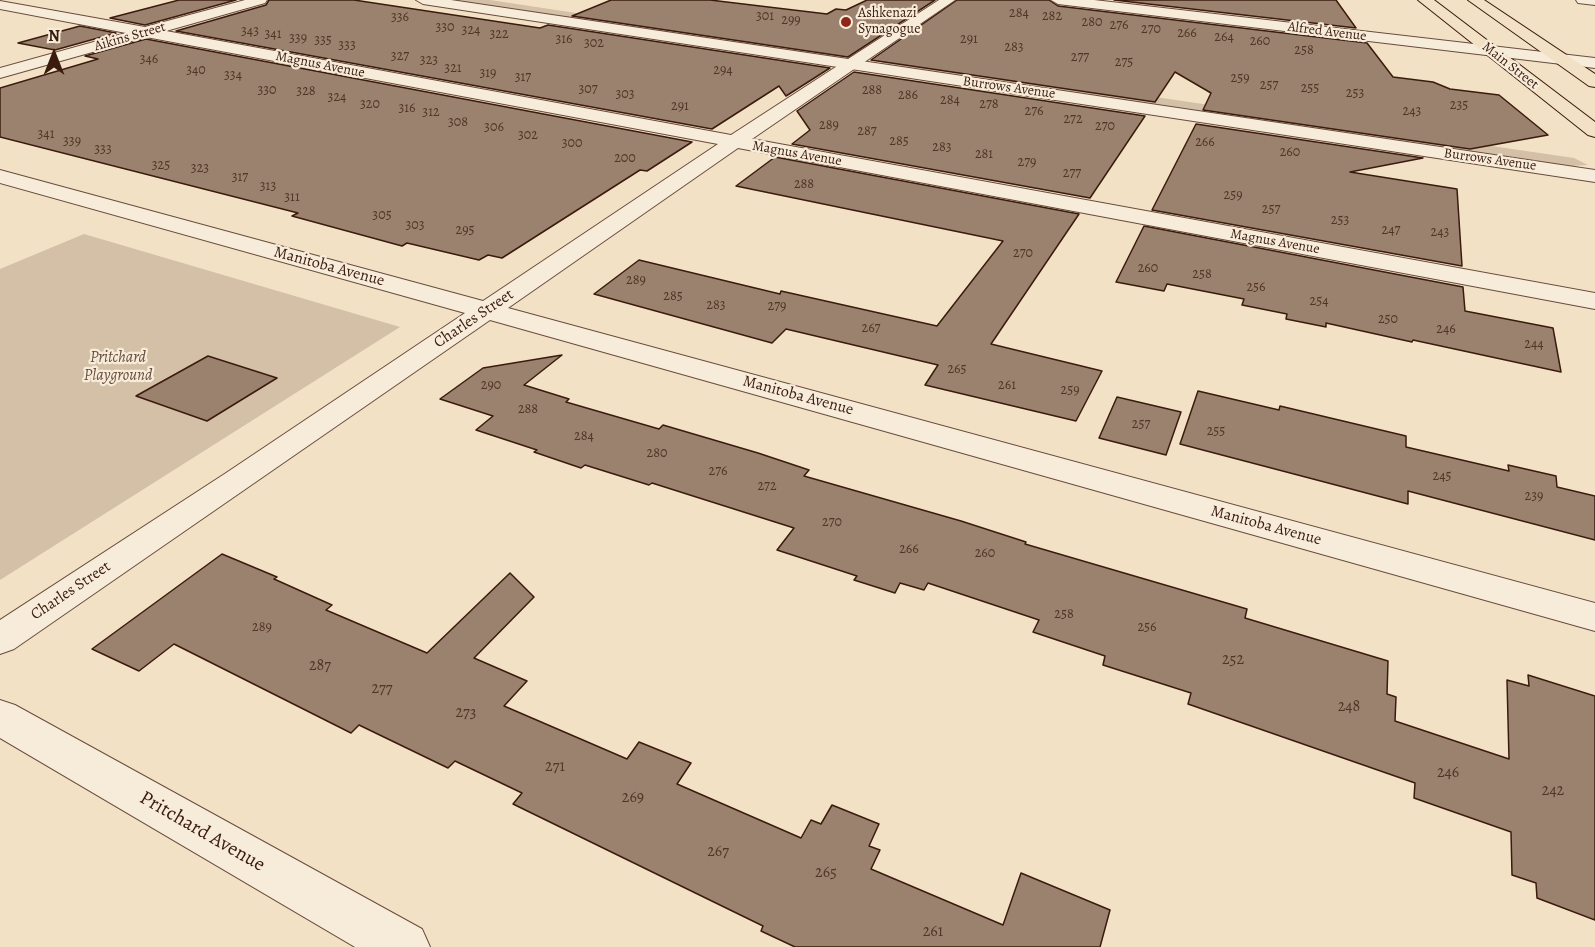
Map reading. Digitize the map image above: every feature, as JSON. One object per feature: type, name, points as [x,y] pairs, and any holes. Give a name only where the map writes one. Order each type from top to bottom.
[{"type":"main road","name":"Main Street","points":[[1425,0],[1595,131]]},
{"type":"main road","name":"Main Street","points":[[1475,0],[1595,82]]},
{"type":"street","name":"Aikins Street","points":[[0,73],[260,0]]},
{"type":"street","name":"Burrows Avenue","points":[[423,0],[1595,176]]},
{"type":"street","points":[[521,0],[881,52]]},
{"type":"street","name":"Charles Street","points":[[0,639],[848,64],[881,52],[948,0]]},
{"type":"street","name":"Alfred Avenue","points":[[1058,0],[1595,63]]},
{"type":"street","points":[[1583,0],[1595,1]]},
{"type":"street","name":"Magnus Avenue","points":[[0,5],[1595,301]]},
{"type":"street","name":"Manitoba Avenue","points":[[0,176],[1595,617]]},
{"type":"street","name":"Pritchard Avenue","points":[[0,717],[404,947]]},
{"type":"green space","points":[[449,0],[490,0],[854,55],[849,58],[837,57]]},
{"type":"green space","points":[[894,59],[1574,158],[1588,165],[1571,166],[885,65],[880,61]]},
{"type":"green space","name":"Pritchard Playground","points":[[84,234],[400,327],[0,580],[0,269]]},
{"type":"building","points":[[179,0],[236,0],[145,25],[110,18]]},
{"type":"building","points":[[269,0],[354,0],[540,28],[548,25],[830,68],[786,96],[779,86],[712,129],[176,31],[266,5]]},
{"type":"building","points":[[611,0],[710,0],[827,14],[836,9],[846,10],[867,0],[935,0],[848,57],[572,16]]},
{"type":"building","points":[[957,0],[1049,0],[1058,6],[1367,43],[1393,77],[1433,82],[1450,89],[1499,95],[1548,135],[1470,149],[1203,110],[1211,93],[1175,72],[1155,102],[871,60]]},
{"type":"building","points":[[1114,0],[1336,0],[1356,28]]},
{"type":"building","points":[[80,26],[116,33],[55,50],[18,43]]},
{"type":"building","points":[[146,39],[692,142],[647,171],[640,170],[502,258],[488,255],[479,260],[407,243],[402,246],[292,216],[298,213],[0,137],[0,88],[98,59],[85,56]]},
{"type":"building","points":[[854,72],[1145,116],[1090,198],[792,144],[810,130],[797,111]]},
{"type":"building","points":[[1196,124],[1423,158],[1350,172],[1457,189],[1462,266],[1152,210]]},
{"type":"building","points":[[775,157],[1079,214],[991,344],[1102,371],[1076,421],[925,385],[938,365],[786,329],[772,343],[594,294],[639,260],[780,294],[781,291],[937,326],[1003,241],[736,186]]},
{"type":"building","points":[[1144,226],[1463,287],[1465,311],[1553,328],[1561,372],[1326,323],[1326,327],[1286,319],[1287,314],[1242,305],[1244,299],[1167,284],[1164,291],[1116,282]]},
{"type":"building","points":[[562,355],[524,385],[569,399],[566,402],[659,429],[663,425],[758,453],[809,470],[804,476],[961,521],[1026,542],[1025,544],[1247,609],[1245,618],[1388,661],[1387,694],[1396,697],[1395,721],[1509,759],[1507,680],[1529,686],[1528,675],[1595,696],[1595,920],[1537,898],[1536,883],[1512,875],[1511,832],[1414,798],[1415,783],[1188,704],[1191,693],[1103,665],[1105,656],[1033,632],[1039,620],[928,583],[924,590],[900,583],[895,593],[854,580],[857,576],[777,550],[794,528],[652,483],[649,485],[585,465],[581,468],[534,452],[537,450],[476,430],[493,416],[440,399],[483,368]]},
{"type":"building","points":[[208,356],[277,378],[207,421],[136,396]]},
{"type":"building","points":[[1198,391],[1279,410],[1280,406],[1406,436],[1406,447],[1509,471],[1508,465],[1556,476],[1557,487],[1595,496],[1595,540],[1408,491],[1408,504],[1180,444]]},
{"type":"building","points":[[1117,397],[1181,412],[1166,455],[1099,438]]},
{"type":"building","points":[[222,554],[277,577],[274,579],[332,605],[326,610],[427,653],[510,573],[534,597],[474,658],[527,681],[504,706],[627,759],[639,742],[691,763],[677,784],[801,838],[811,820],[821,824],[832,805],[879,824],[869,846],[880,850],[871,869],[1003,925],[1021,873],[1110,910],[1100,947],[795,947],[761,931],[763,926],[513,804],[522,793],[455,761],[448,768],[359,725],[351,733],[174,644],[139,671],[92,649]]},
{"type":"place","name":"Ashkenazi Synagogue","points":[[846,22]]}]
